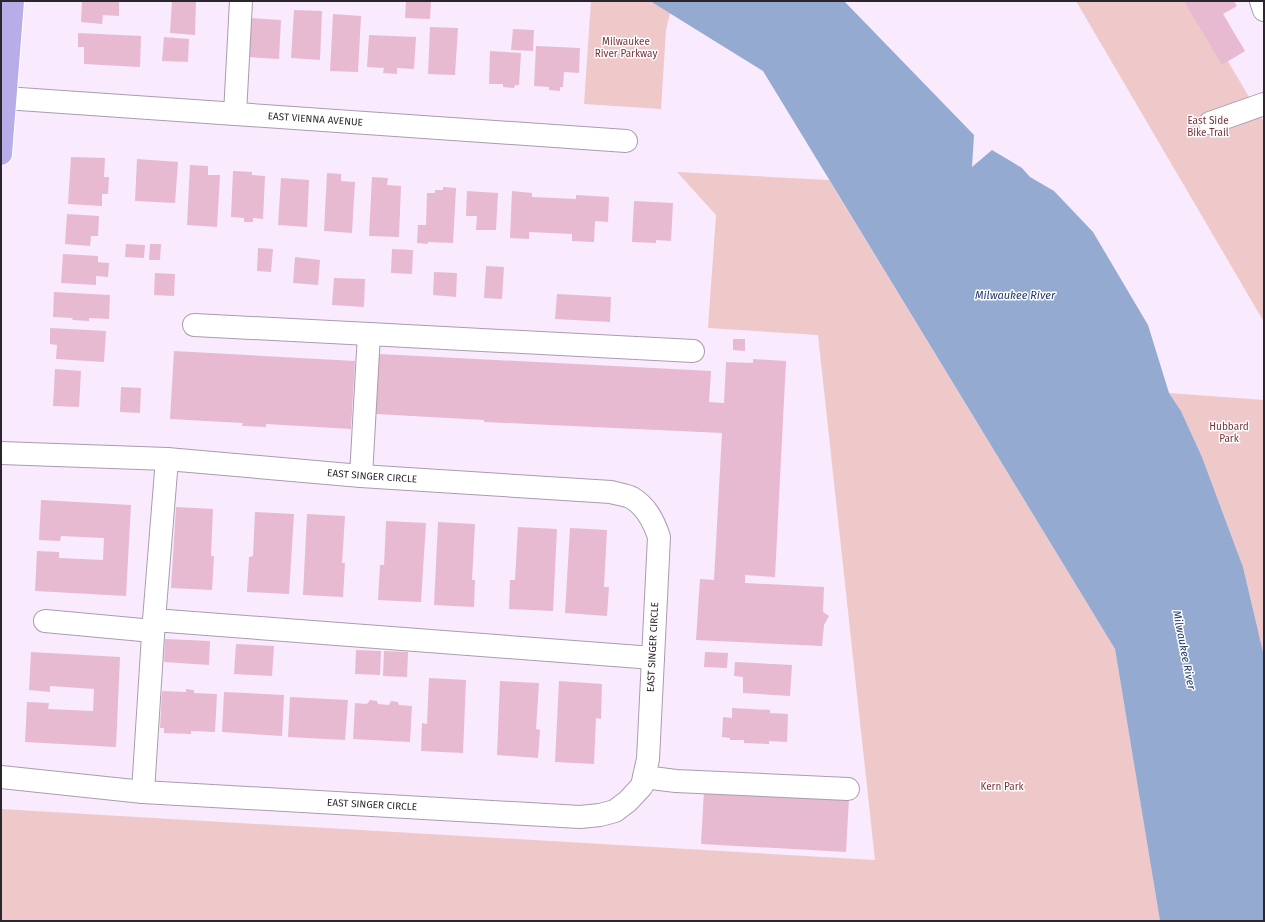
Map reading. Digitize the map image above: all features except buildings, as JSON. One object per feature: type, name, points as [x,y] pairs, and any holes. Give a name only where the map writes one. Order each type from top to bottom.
[{"type":"main road","points":[[1,154],[13,1]]},
{"type":"street","points":[[234,114],[241,1]]},
{"type":"street","points":[[1261,1],[1264,10]]},
{"type":"street","name":"EAST VIENNA AVENUE","points":[[5,98],[626,141]]},
{"type":"street","points":[[1210,122],[1264,104]]},
{"type":"street","points":[[194,325],[692,351]]},
{"type":"street","points":[[361,476],[369,334]]},
{"type":"street","name":"EAST SINGER CIRCLE","points":[[1,453],[167,459],[361,476],[610,492],[632,498],[644,509],[654,521],[659,537],[648,759],[642,786],[615,811],[580,817],[143,792],[1,777]]},
{"type":"street","points":[[143,792],[167,459]]},
{"type":"street","points":[[45,621],[154,626],[652,658]]},
{"type":"street","points":[[644,777],[676,781],[848,789]]},
{"type":"green space","name":"Milwaukee River Parkway","points":[[591,1],[650,1],[670,13],[666,30],[661,109],[584,104]]},
{"type":"green space","name":"East Side Bike Trail","points":[[1076,1],[1192,1],[1264,122],[1264,322]]},
{"type":"green space","name":"Kern Park","points":[[677,172],[829,180],[1115,649],[1160,921],[1,921],[1,809],[875,860],[818,335],[708,328],[716,215]]},
{"type":"green space","name":"Hubbard Park","points":[[1169,393],[1264,400],[1264,656],[1243,567],[1202,457],[1181,411]]},
{"type":"water","name":"Milwaukee River","points":[[650,1],[844,1],[974,135],[972,167],[992,150],[1022,168],[1030,177],[1054,191],[1093,232],[1148,325],[1169,393],[1181,411],[1202,457],[1243,567],[1264,656],[1264,921],[1160,921],[1115,649],[763,71]]}]
